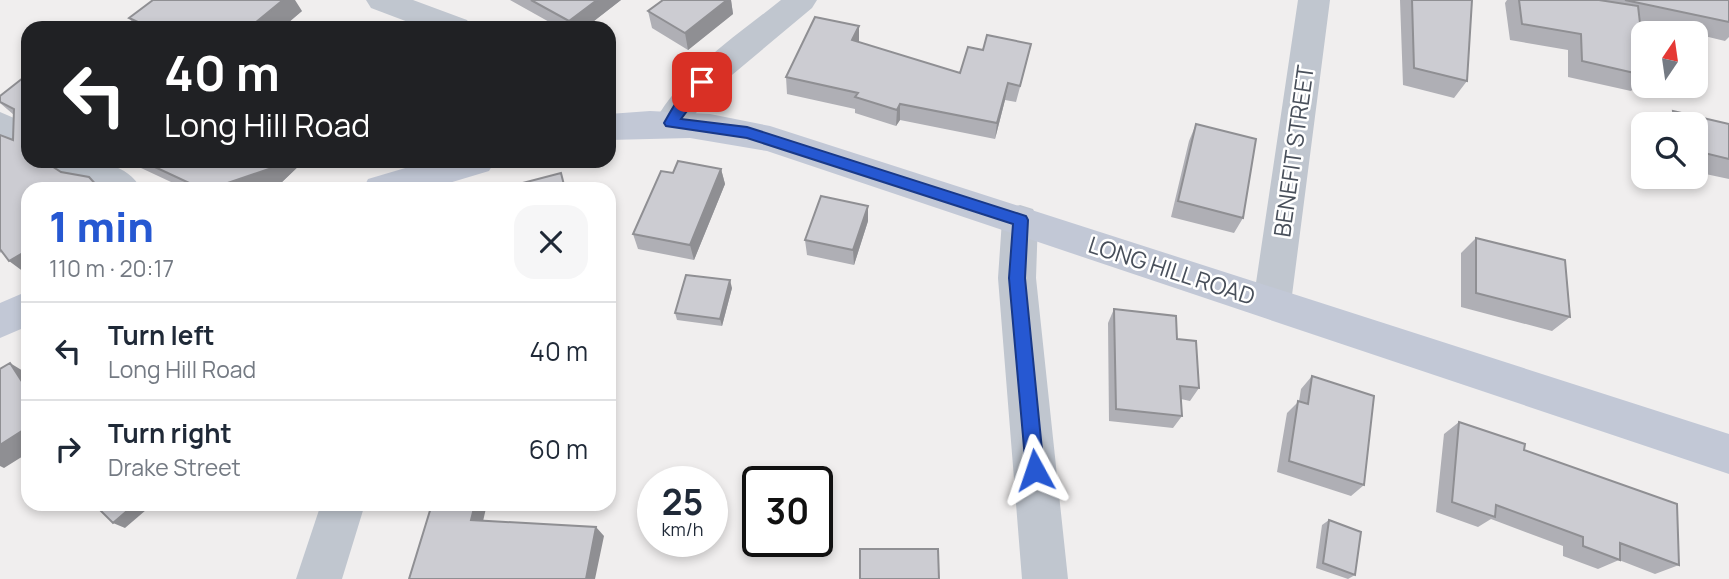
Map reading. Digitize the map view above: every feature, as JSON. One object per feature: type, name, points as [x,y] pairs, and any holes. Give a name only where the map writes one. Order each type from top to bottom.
[{"type":"main road","name":"LONG HILL ROAD","points":[[616,126],[671,123],[747,133],[1020,220],[1729,454]]},
{"type":"main road","points":[[405,182],[453,168]]},
{"type":"main road","points":[[0,321],[21,311]]},
{"type":"street","points":[[382,0],[438,21]]},
{"type":"street","points":[[671,123],[685,100],[702,82],[801,0]]},
{"type":"street","name":"BENEFIT STREET","points":[[1272,303],[1314,0]]},
{"type":"street","points":[[0,125],[21,136]]},
{"type":"street","points":[[82,168],[110,182]]},
{"type":"street","points":[[1020,220],[1017,278],[1045,579]]},
{"type":"street","points":[[320,579],[341,511]]},
{"type":"building","points":[[153,0],[283,0],[258,21],[136,21],[129,18]]},
{"type":"building","points":[[531,0],[597,0],[569,21]]},
{"type":"building","points":[[663,0],[727,0],[685,33],[648,11]]},
{"type":"building","points":[[1412,0],[1472,0],[1467,81],[1414,68]]},
{"type":"building","points":[[1519,0],[1599,0],[1638,6],[1640,21],[1631,21],[1631,72],[1582,61],[1581,34],[1522,24]]},
{"type":"building","points":[[1625,0],[1729,0],[1729,22]]},
{"type":"building","points":[[815,17],[859,26],[852,40],[960,73],[968,47],[983,50],[987,35],[1031,44],[1020,86],[1008,83],[997,123],[900,104],[897,110],[855,97],[858,93],[786,77]]},
{"type":"building","points":[[21,80],[21,168],[55,168],[61,172],[89,177],[94,182],[21,182],[21,254],[9,261],[0,249],[0,135],[13,140],[14,109],[0,102],[0,96]]},
{"type":"building","points":[[1708,119],[1729,124],[1729,159],[1708,154]]},
{"type":"building","points":[[1196,124],[1256,139],[1243,218],[1178,201]]},
{"type":"building","points":[[678,161],[721,169],[690,245],[633,234],[661,171],[673,173]]},
{"type":"building","points":[[157,168],[270,168],[231,182],[187,182]]},
{"type":"building","points":[[561,173],[563,182],[526,182]]},
{"type":"building","points":[[821,196],[868,206],[853,250],[805,240]]},
{"type":"building","points":[[1476,238],[1565,260],[1570,317],[1476,293]]},
{"type":"building","points":[[686,275],[730,280],[720,319],[675,313]]},
{"type":"building","points":[[1114,309],[1176,316],[1177,339],[1196,341],[1199,388],[1180,386],[1182,416],[1116,409]]},
{"type":"building","points":[[10,363],[21,380],[21,432],[0,445],[0,369]]},
{"type":"building","points":[[1312,376],[1374,396],[1364,485],[1289,461],[1298,401],[1308,404]]},
{"type":"building","points":[[1459,422],[1525,444],[1524,450],[1677,504],[1679,565],[1620,543],[1620,560],[1583,546],[1583,537],[1496,505],[1495,517],[1452,502]]},
{"type":"building","points":[[101,511],[127,511],[113,523]]},
{"type":"building","points":[[430,511],[473,511],[471,520],[596,527],[586,579],[409,579]]},
{"type":"building","points":[[1329,520],[1361,532],[1355,575],[1323,563]]},
{"type":"building","points":[[860,549],[938,549],[939,579],[860,579]]},
{"type":"route","points":[[702,82],[685,100],[671,123],[719,127],[770,139],[1020,220],[1017,278],[1035,470]]}]
